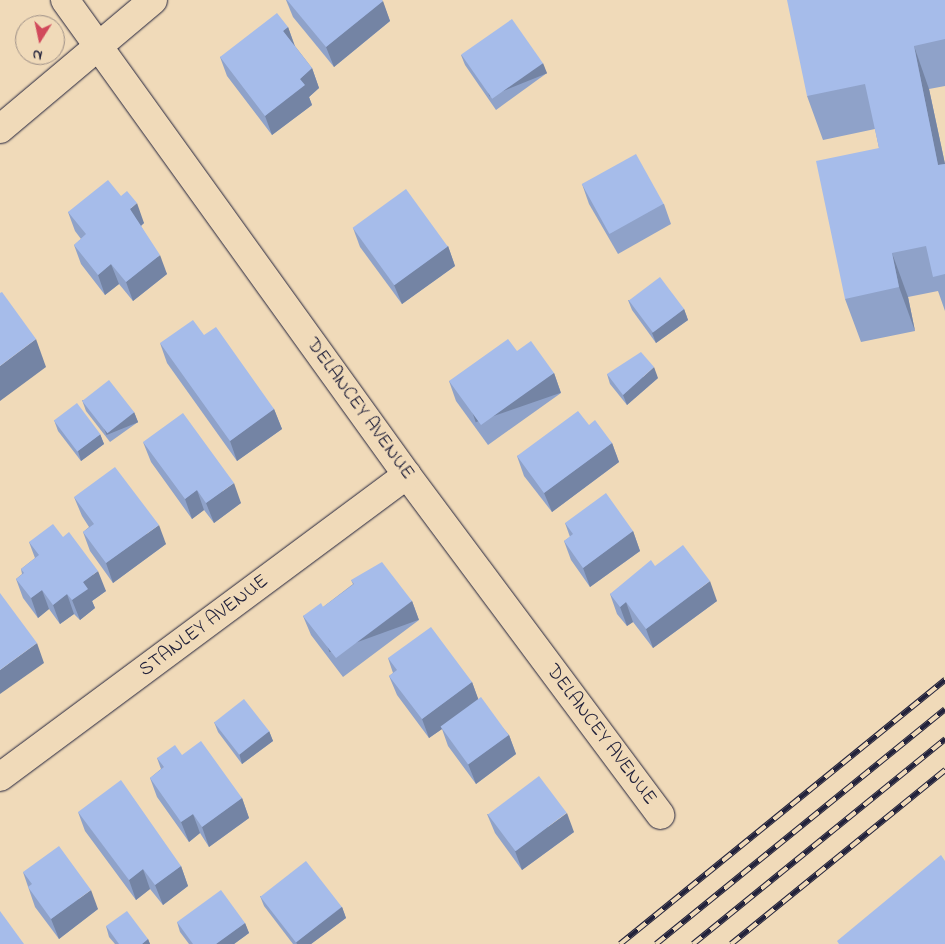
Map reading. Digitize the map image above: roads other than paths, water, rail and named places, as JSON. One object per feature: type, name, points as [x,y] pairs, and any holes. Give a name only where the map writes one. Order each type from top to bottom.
[{"type":"street","name":"DELANCEY AVENUE","points":[[65,0],[407,475],[660,815]]},
{"type":"street","points":[[0,129],[100,47],[153,0]]},
{"type":"street","name":"STANLEY AVENUE","points":[[0,777],[407,475]]},
{"type":"railway","points":[[620,944],[945,680]]},
{"type":"railway","points":[[656,944],[945,709]]},
{"type":"railway","points":[[693,944],[945,739]]},
{"type":"railway","points":[[731,944],[945,770]]}]
